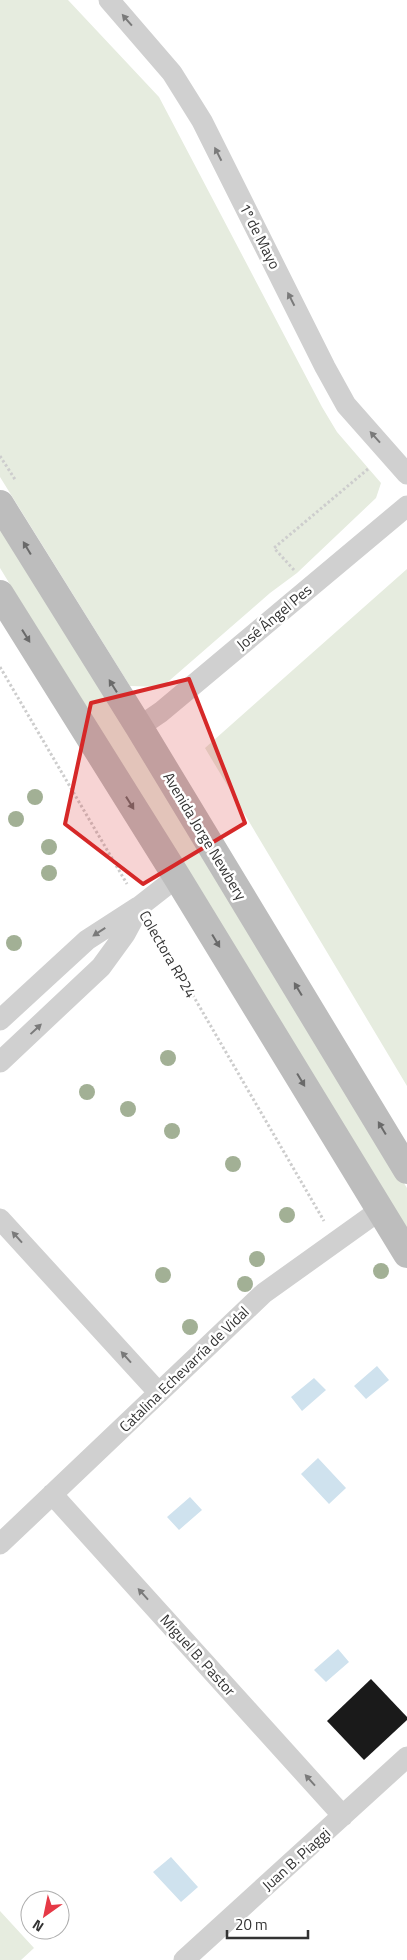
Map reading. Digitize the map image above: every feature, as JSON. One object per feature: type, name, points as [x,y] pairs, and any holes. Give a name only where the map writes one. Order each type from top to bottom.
[{"type":"main road","name":"Avenida Jorge Newbery","points":[[0,504],[139,727],[407,1170]]},
{"type":"main road","points":[[0,594],[407,1254]]},
{"type":"street","name":"1º de Mayo","points":[[109,0],[172,73],[202,121],[325,367],[346,404],[407,474]]},
{"type":"street","name":"José Ángel Pes","points":[[139,727],[161,712],[407,506]]},
{"type":"street","points":[[0,1020],[87,940],[140,906],[176,877]]},
{"type":"street","points":[[0,1062],[101,967],[125,934],[140,906]]},
{"type":"street","name":"Catalina Echevarría de Vidal","points":[[0,1544],[264,1293],[380,1210]]},
{"type":"street","points":[[0,1219],[159,1393]]},
{"type":"street","name":"Miguel B. Pastor","points":[[52,1494],[343,1816]]},
{"type":"street","name":"Juan B. Piaggi","points":[[184,1960],[407,1757]]},
{"type":"path","points":[[297,573],[274,548],[368,469]]},
{"type":"path","name":"Colectora RP24","points":[[0,667],[336,1241]]},
{"type":"highlighted area","points":[[189,679],[245,823],[143,884],[65,824],[91,703]]},
{"type":"shaded area","points":[[0,0],[68,0],[159,97],[322,407],[337,432],[381,483],[376,498],[297,573],[270,593],[162,687],[130,686],[0,477]]},
{"type":"shaded area","points":[[0,524],[407,1188],[407,1234],[0,568]]},
{"type":"shaded area","points":[[407,569],[407,1086],[205,748]]},
{"type":"shaded area","points":[[0,1911],[20,1933],[20,1940],[27,1940],[34,1948],[21,1960],[0,1960]]},
{"type":"water","points":[[377,1366],[389,1380],[366,1399],[354,1386]]},
{"type":"water","points":[[314,1378],[326,1390],[302,1411],[291,1397]]},
{"type":"water","points":[[318,1458],[346,1488],[329,1504],[301,1474]]},
{"type":"water","points":[[190,1497],[202,1510],[179,1530],[167,1517]]},
{"type":"water","points":[[338,1649],[349,1662],[326,1682],[314,1670]]},
{"type":"water","points":[[171,1857],[198,1887],[181,1902],[153,1872]]},
{"type":"building","points":[[371,1679],[407,1717],[407,1720],[364,1760],[327,1721]]}]
